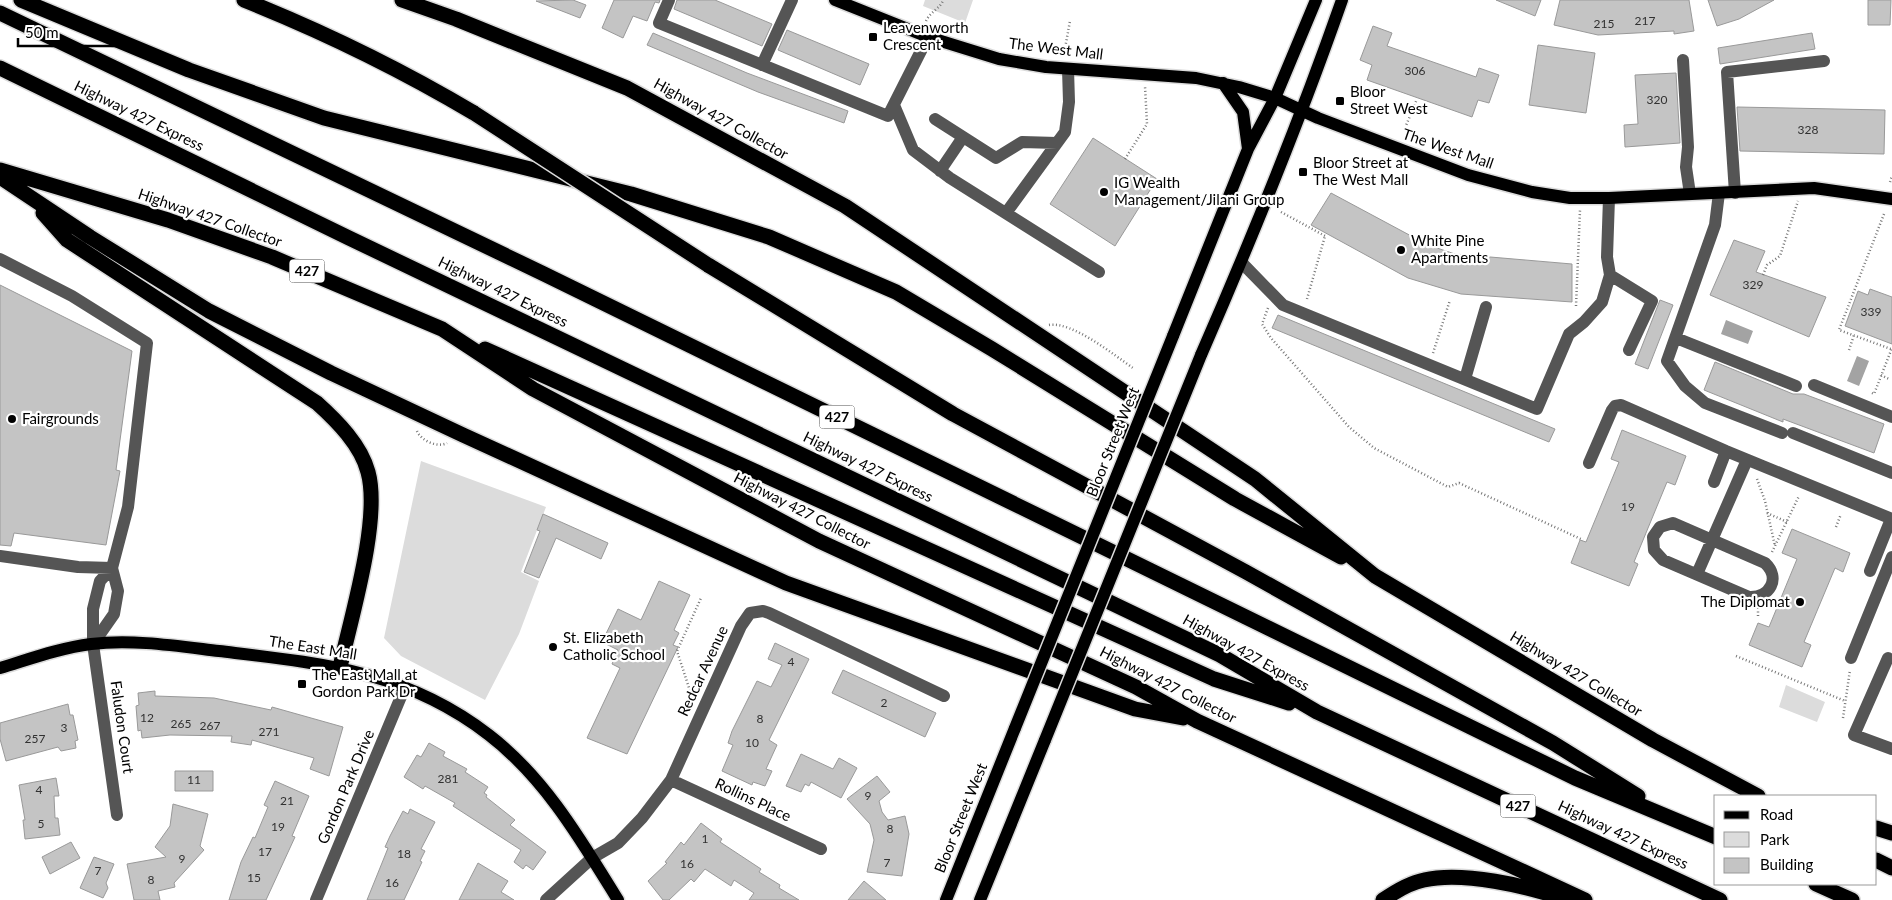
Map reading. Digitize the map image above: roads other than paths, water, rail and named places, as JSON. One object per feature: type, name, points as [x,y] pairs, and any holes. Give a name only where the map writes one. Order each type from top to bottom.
[{"type":"highway","points":[[21,0],[189,70],[324,118],[631,194],[769,237],[896,292],[992,348],[1236,499],[1375,576]]},
{"type":"highway","points":[[244,0],[302,23],[363,52],[474,113],[708,265],[953,414],[1246,572],[1553,743],[1676,819]]},
{"type":"highway","name":"Highway 427 Collector","points":[[402,0],[456,19],[627,88],[845,206],[1255,478],[1375,576],[1653,740],[1754,794]]},
{"type":"highway","points":[[427,0],[456,19]]},
{"type":"highway","name":"Highway 427 Express","points":[[0,12],[544,274],[1575,778],[1714,836]]},
{"type":"highway","name":"Highway 427 Express","points":[[0,68],[1220,655],[1317,712],[1720,900]]},
{"type":"highway","name":"Highway 427 Collector","points":[[0,170],[168,220],[281,261],[442,329],[534,389],[810,537],[1136,687],[1197,721],[1585,900]]},
{"type":"highway","points":[[0,177],[28,197],[209,311],[270,343],[463,435],[786,583],[1136,709],[1197,721]]},
{"type":"highway","points":[[28,197],[67,240],[317,403],[346,433],[358,451],[368,472],[372,514],[340,667]]},
{"type":"highway","points":[[442,329],[1214,679],[1317,712]]},
{"type":"highway","points":[[1877,828],[1892,833]]},
{"type":"highway","points":[[1877,860],[1892,868]]},
{"type":"highway","points":[[1383,900],[1412,884],[1439,878],[1495,883],[1568,900]]},
{"type":"highway","points":[[1818,885],[1852,900]]},
{"type":"main road","name":"The West Mall","points":[[835,0],[924,35],[999,59],[1065,69],[1223,83],[1275,98],[1303,111],[1468,175],[1532,192],[1580,198],[1609,198],[1814,188],[1892,199]]},
{"type":"main road","name":"Bloor Street West","points":[[946,900],[1248,149],[1275,98],[1316,0]]},
{"type":"main road","points":[[980,900],[1201,355],[1242,263],[1303,111],[1342,0]]},
{"type":"main road","points":[[1223,83],[1243,112],[1248,149]]},
{"type":"main road","name":"The East Mall","points":[[0,668],[74,646],[140,644],[194,648],[340,667],[406,686],[457,713],[501,745],[543,788],[592,858],[618,900]]},
{"type":"street","points":[[669,0],[659,23],[762,66],[891,111],[913,150],[940,171],[1099,272]]},
{"type":"street","points":[[762,66],[792,0]]},
{"type":"street","points":[[891,111],[924,35]]},
{"type":"street","points":[[1683,60],[1688,147],[1686,167],[1690,194]]},
{"type":"street","points":[[1735,192],[1727,72],[1824,61]]},
{"type":"street","points":[[1006,213],[1065,132],[1069,102],[1065,69]]},
{"type":"street","points":[[935,119],[996,158],[1022,142],[1057,143]]},
{"type":"street","points":[[940,171],[963,137]]},
{"type":"street","points":[[1719,193],[1715,225],[1667,361],[1685,386],[1705,403],[1892,473]]},
{"type":"street","points":[[1242,263],[1283,305],[1536,409],[1569,334],[1584,322],[1602,302],[1610,275],[1607,258],[1609,198]]},
{"type":"street","points":[[0,259],[72,296],[147,343],[128,507],[112,568],[118,591],[114,617],[93,644]]},
{"type":"street","points":[[1610,275],[1652,301],[1629,350]]},
{"type":"street","points":[[1465,379],[1486,308]]},
{"type":"street","points":[[1676,338],[1796,386]]},
{"type":"street","points":[[1814,385],[1892,417]]},
{"type":"street","points":[[1589,463],[1612,410],[1617,405],[1627,407],[1747,460],[1891,519],[1870,571]]},
{"type":"street","points":[[1714,482],[1726,451]]},
{"type":"street","points":[[1697,574],[1747,460]]},
{"type":"street","points":[[1673,523],[1712,539],[1765,563],[1772,571],[1773,582],[1767,592],[1758,597],[1749,597],[1657,556],[1652,544],[1653,537],[1660,526],[1673,523]]},
{"type":"street","points":[[0,556],[78,567],[112,568]]},
{"type":"street","points":[[1850,658],[1892,558]]},
{"type":"street","name":"Faludon Court","points":[[112,568],[100,581],[93,609],[93,644],[117,816]]},
{"type":"street","name":"Redcar Avenue","points":[[546,900],[592,858],[618,843],[642,818],[671,780],[745,619],[756,611],[769,613],[944,696]]},
{"type":"street","points":[[1888,658],[1854,735],[1892,749]]},
{"type":"street","name":"Gordon Park Drive","points":[[316,900],[406,686]]},
{"type":"street","name":"Rollins Place","points":[[671,780],[821,849]]},
{"type":"place","name":"Leavenworth Crescent","points":[[873,37]]},
{"type":"place","name":"Bloor Street West","points":[[1340,101]]},
{"type":"place","name":"Bloor Street at The West Mall","points":[[1303,172]]},
{"type":"place","name":"IG Wealth Management/Jilani Group","points":[[1104,192]]},
{"type":"place","name":"White Pine Apartments","points":[[1401,250]]},
{"type":"place","name":"Fairgrounds","points":[[12,419]]},
{"type":"place","name":"The Diplomat","points":[[1800,602]]},
{"type":"place","name":"St. Elizabeth Catholic School","points":[[553,647]]},
{"type":"place","name":"The East Mall at Gordon Park Dr","points":[[302,684]]}]
